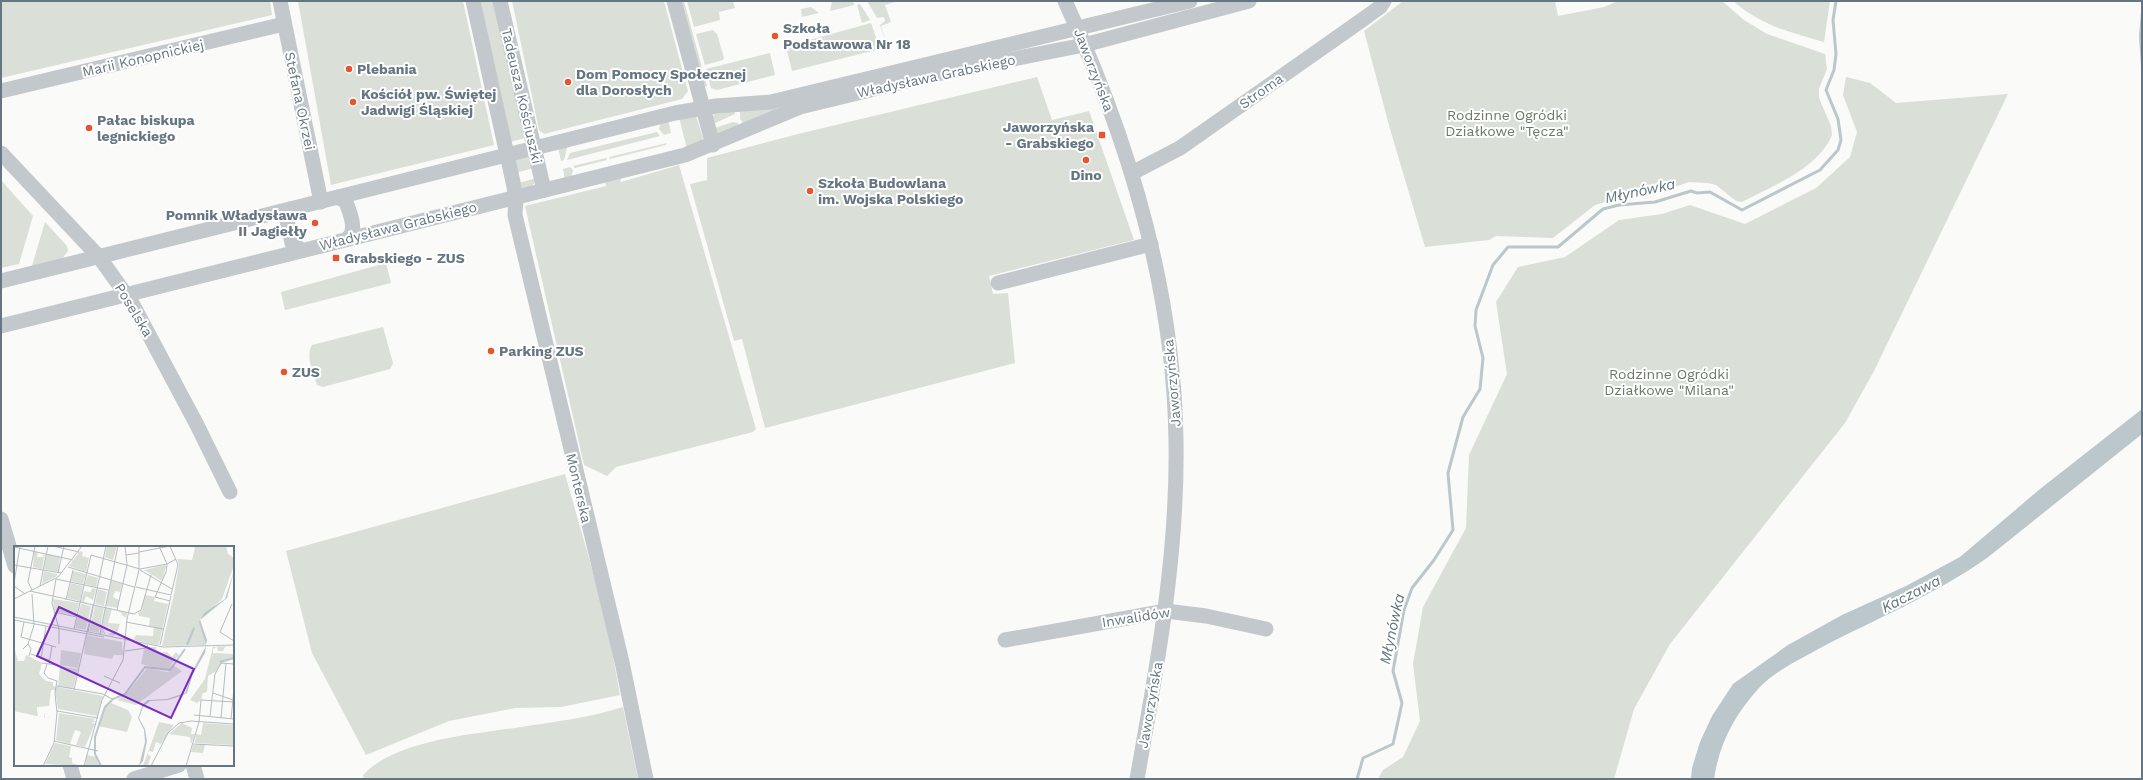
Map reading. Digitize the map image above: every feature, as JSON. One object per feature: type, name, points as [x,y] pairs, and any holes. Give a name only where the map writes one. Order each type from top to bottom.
[{"type":"street","name":"Stefana Okrzei","points":[[280,1],[321,202]]},
{"type":"street","name":"Tadeusza Kościuszki","points":[[473,1],[516,197]]},
{"type":"street","name":"Tadeusza Kościuszki","points":[[500,1],[544,190]]},
{"type":"street","points":[[674,1],[713,145]]},
{"type":"street","name":"Jaworzyńska","points":[[1065,1],[1078,29],[1132,173],[1151,244],[1170,350],[1176,442],[1175,514],[1166,610],[1137,779]]},
{"type":"street","name":"Władysława Grabskiego","points":[[1,326],[685,155],[713,145],[787,105],[1190,1]]},
{"type":"street","name":"Władysława Grabskiego","points":[[1,282],[675,113],[703,108],[763,104],[787,105],[1084,45],[1248,1]]},
{"type":"street","name":"Stroma","points":[[1132,173],[1180,148],[1362,20],[1380,7],[1384,1]]},
{"type":"street","name":"Marii Konopnickiej","points":[[1,91],[284,24]]},
{"type":"street","name":"Poselska","points":[[1,154],[99,257],[126,294],[197,425],[230,492]]},
{"type":"street","name":"Monterska","points":[[516,197],[515,215],[622,662],[646,779]]},
{"type":"street","points":[[338,198],[346,202],[353,226],[351,234],[346,239]]},
{"type":"street","points":[[290,209],[286,216],[292,243],[301,250]]},
{"type":"street","points":[[998,283],[1151,244]]},
{"type":"street","points":[[1,519],[11,562]]},
{"type":"street","name":"Inwalidów","points":[[1005,640],[1166,610],[1206,616],[1266,629]]},
{"type":"street","points":[[70,766],[74,779]]},
{"type":"street","points":[[134,779],[176,766]]},
{"type":"street","points":[[193,766],[197,779]]},
{"type":"green space","points":[[1,1],[270,1],[272,15],[1,78]]},
{"type":"green space","points":[[298,1],[463,1],[494,145],[331,185]]},
{"type":"green space","points":[[477,1],[494,1],[525,138],[510,142]]},
{"type":"green space","points":[[512,1],[664,1],[688,91],[682,99],[544,134],[539,130]]},
{"type":"green space","points":[[680,1],[684,1],[707,86],[704,87]]},
{"type":"green space","points":[[687,1],[733,1],[735,8],[719,12],[720,20],[694,27]]},
{"type":"green space","points":[[832,1],[853,1],[854,5],[830,11]]},
{"type":"green space","points":[[867,1],[898,1],[885,5],[891,22],[881,26],[888,47],[880,25],[885,21],[884,17],[877,18]]},
{"type":"green space","name":"Rodzinne Ogródki Działkowe \"Tęcza\"","points":[[1403,1],[1555,1],[1558,16],[1604,7],[1618,1],[1722,1],[1744,20],[1767,34],[1825,54],[1827,69],[1819,89],[1819,98],[1831,126],[1832,135],[1816,158],[1805,167],[1780,183],[1742,202],[1736,201],[1716,185],[1689,182],[1649,196],[1623,197],[1595,205],[1553,238],[1496,236],[1489,240],[1425,247],[1390,129],[1364,31]]},
{"type":"green space","points":[[1733,1],[1830,1],[1824,42],[1776,27],[1755,17]]},
{"type":"green space","points":[[860,4],[870,20],[862,23],[857,5]]},
{"type":"green space","points":[[811,7],[819,13],[802,17],[801,9]]},
{"type":"green space","points":[[871,23],[880,49],[792,71],[787,51],[790,50],[788,46]]},
{"type":"green space","points":[[713,30],[717,34],[724,58],[723,60],[705,65],[696,34]]},
{"type":"green space","points":[[770,53],[775,75],[717,90],[711,88],[706,69]]},
{"type":"green space","points":[[1037,77],[1052,120],[1089,111],[1134,240],[989,276],[993,294],[1008,293],[1015,363],[765,428],[742,339],[734,341],[690,184],[707,180],[707,158],[798,134]]},
{"type":"green space","name":"Rodzinne Ogródki Działkowe \"Milana\"","points":[[1846,77],[1870,83],[1896,103],[2008,94],[1874,371],[1845,423],[1670,644],[1634,709],[1614,779],[1378,779],[1383,770],[1403,757],[1420,721],[1413,664],[1423,607],[1466,528],[1469,455],[1507,374],[1496,302],[1518,267],[1565,257],[1619,220],[1662,214],[1690,205],[1745,224],[1816,188],[1850,157],[1857,132],[1843,95]]},
{"type":"green space","points":[[776,107],[777,111],[744,126],[740,118],[740,110]]},
{"type":"green space","points":[[734,110],[735,114],[713,124],[712,119],[714,114]]},
{"type":"green space","points":[[696,116],[703,138],[702,141],[687,149],[679,117]]},
{"type":"green space","points":[[668,119],[671,133],[664,135],[659,129],[661,121]]},
{"type":"green space","points":[[733,122],[738,123],[740,128],[721,136],[717,133],[715,128]]},
{"type":"green space","points":[[657,132],[660,136],[567,160],[570,153]]},
{"type":"green space","points":[[667,143],[666,145],[610,159],[609,157]]},
{"type":"green space","points":[[568,144],[564,160],[561,161],[558,147]]},
{"type":"green space","points":[[529,157],[534,168],[515,173],[516,160]]},
{"type":"green space","points":[[606,158],[607,160],[575,168],[573,166]]},
{"type":"green space","points":[[679,165],[756,429],[753,432],[616,467],[607,476],[584,465],[525,206],[606,186],[605,182],[620,178],[621,182]]},
{"type":"green space","points":[[570,167],[573,170],[571,178],[565,180],[563,169]]},
{"type":"green space","points":[[537,178],[532,187],[522,188],[518,183]]},
{"type":"green space","points":[[1,180],[33,216],[19,264],[1,268]]},
{"type":"green space","points":[[45,222],[67,246],[68,251],[62,259],[32,266]]},
{"type":"green space","points":[[386,263],[391,283],[285,310],[281,292]]},
{"type":"green space","points":[[383,327],[393,363],[390,369],[323,387],[317,385],[309,354],[312,345]]},
{"type":"green space","points":[[565,474],[606,618],[620,695],[561,707],[515,708],[449,721],[366,755],[312,653],[286,551]]},
{"type":"green space","points":[[623,707],[638,779],[364,779],[363,775],[377,763],[415,746],[460,736],[573,719]]},
{"type":"water","points":[[2142,1],[2142,82],[2139,36]]},
{"type":"water","name":"Kaczawa","points":[[2142,409],[2142,434],[1987,558],[1948,583],[1797,660],[1773,676],[1750,698],[1729,730],[1716,766],[1714,779],[1691,779],[1692,768],[1700,742],[1712,716],[1733,684],[1788,645],[1842,615],[1906,586],[1960,557],[2040,489]]},
{"type":"waterway","name":"Młynówka","points":[[1357,779],[1363,758],[1393,744],[1402,703],[1393,671],[1404,610],[1412,588],[1434,560],[1453,530],[1448,473],[1463,417],[1480,389],[1483,358],[1475,326],[1476,310],[1493,265],[1508,247],[1558,247],[1603,209],[1619,205],[1655,202],[1691,191],[1697,193],[1710,192],[1742,210],[1820,170],[1838,150],[1841,140],[1838,119],[1826,90],[1834,70],[1836,54],[1833,20],[1836,1]]},
{"type":"place","name":"Szkoła Podstawowa Nr 18","points":[[775,36]]},
{"type":"place","name":"Plebania","points":[[349,69]]},
{"type":"place","name":"Dom Pomocy Społecznej dla Dorosłych","points":[[568,82]]},
{"type":"place","name":"Kościół pw. Świętej Jadwigi Śląskiej","points":[[353,102]]},
{"type":"place","name":"Pałac biskupa legnickiego","points":[[89,128]]},
{"type":"place","name":"Jaworzyńska - Grabskiego","points":[[1102,135]]},
{"type":"place","name":"Dino","points":[[1086,160]]},
{"type":"place","name":"Szkoła Budowlana im. Wojska Polskiego","points":[[810,191]]},
{"type":"place","name":"Pomnik Władysława II Jagiełły","points":[[315,223]]},
{"type":"place","name":"Grabskiego - ZUS","points":[[336,258]]},
{"type":"place","name":"Parking ZUS","points":[[491,351]]},
{"type":"place","name":"ZUS","points":[[284,372]]}]
